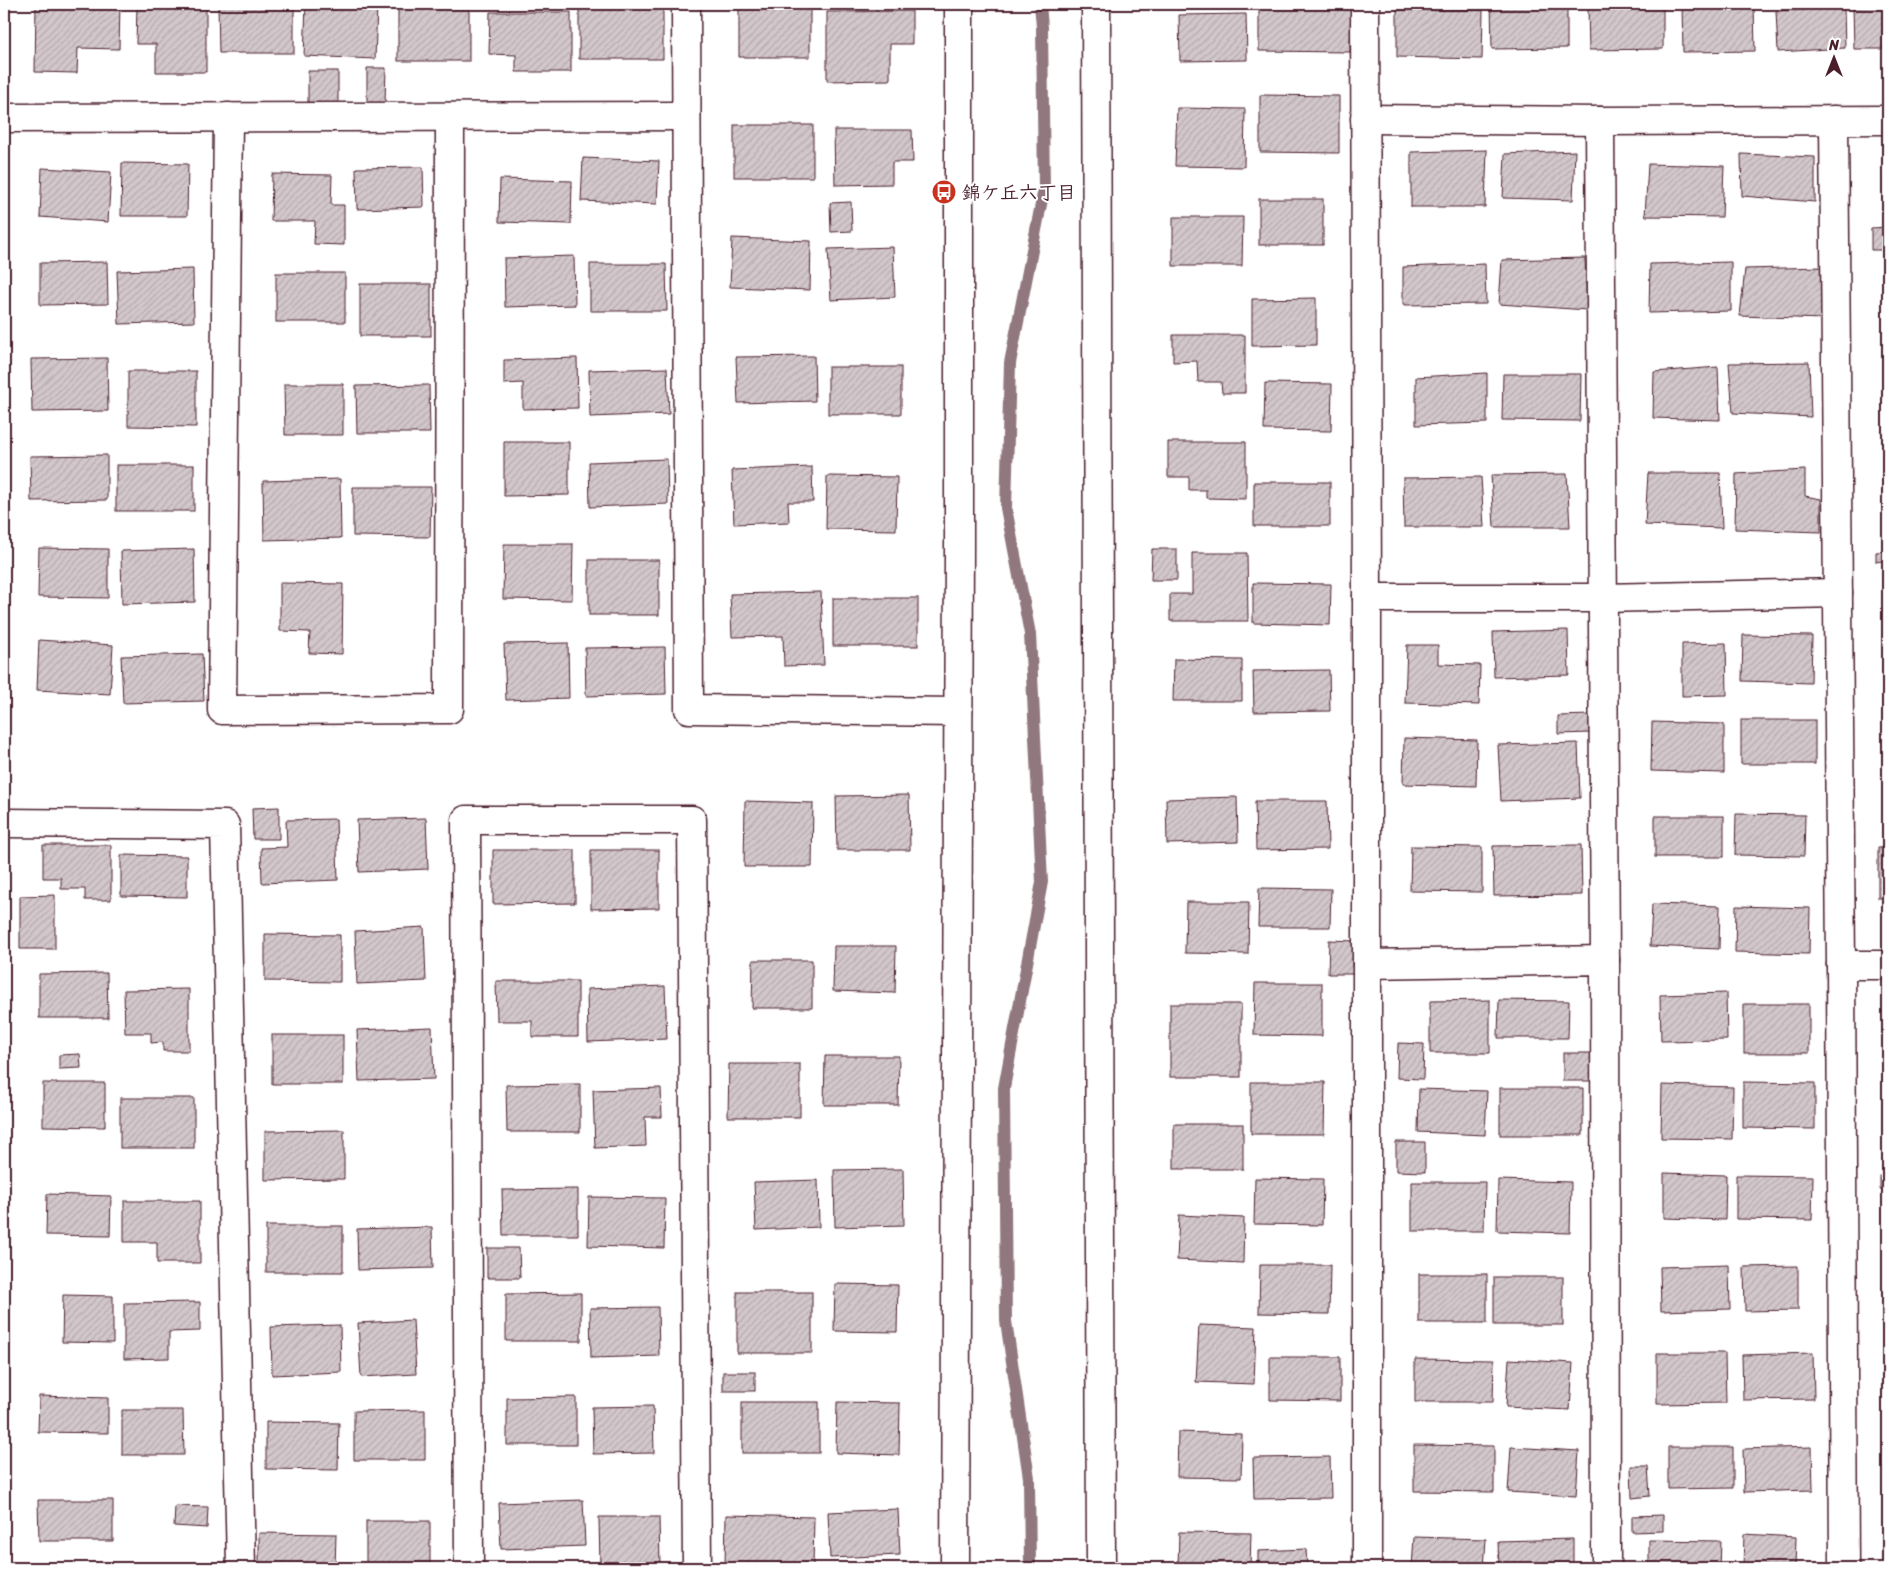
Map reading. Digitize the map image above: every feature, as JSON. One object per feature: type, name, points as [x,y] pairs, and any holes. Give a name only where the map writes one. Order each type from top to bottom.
[{"type":"street","points":[[686,4],[689,709],[958,712]]},
{"type":"street","points":[[955,1568],[959,4]]},
{"type":"street","points":[[1096,4],[1101,1568]]},
{"type":"street","points":[[1365,4],[1367,1568]]},
{"type":"street","points":[[4,118],[686,116]]},
{"type":"street","points":[[228,117],[222,710],[449,709],[450,117]]},
{"type":"street","points":[[1365,119],[1600,121],[1888,120]]},
{"type":"street","points":[[1834,120],[1844,1568]]},
{"type":"street","points":[[1600,121],[1605,960],[1606,1568]]},
{"type":"street","points":[[1367,598],[1602,598],[1838,593]]},
{"type":"street","points":[[469,1568],[466,820],[692,820],[697,1568]]},
{"type":"street","points":[[4,823],[225,824],[241,1568]]},
{"type":"street","points":[[1367,964],[1605,960]]},
{"type":"street","points":[[1841,965],[1888,965]]},
{"type":"building","points":[[36,4],[120,4],[119,49],[78,48],[77,73],[35,72]]},
{"type":"building","points":[[294,4],[294,53],[219,53],[218,5]]},
{"type":"building","points":[[306,4],[377,6],[375,59],[304,56]]},
{"type":"building","points":[[663,4],[663,59],[579,59],[579,5]]},
{"type":"building","points":[[1259,4],[1351,4],[1350,52],[1259,51]]},
{"type":"building","points":[[1491,4],[1567,4],[1567,48],[1492,49]]},
{"type":"building","points":[[1754,5],[1755,51],[1683,52],[1682,6]]},
{"type":"building","points":[[137,6],[206,6],[206,72],[156,72],[156,44],[136,44]]},
{"type":"building","points":[[1663,6],[1663,49],[1589,50],[1588,7]]},
{"type":"building","points":[[1888,6],[1888,49],[1854,49],[1853,7]]},
{"type":"building","points":[[398,8],[469,8],[469,61],[398,61]]},
{"type":"building","points":[[810,8],[810,57],[739,57],[739,9]]},
{"type":"building","points":[[1844,8],[1845,48],[1778,52],[1776,11]]},
{"type":"building","points":[[1397,10],[1483,10],[1482,59],[1397,57]]},
{"type":"building","points":[[912,11],[912,44],[890,44],[890,80],[827,81],[827,12]]},
{"type":"building","points":[[490,12],[571,12],[571,72],[516,72],[516,55],[489,54]]},
{"type":"building","points":[[1246,14],[1247,60],[1180,61],[1179,15]]},
{"type":"building","points":[[367,68],[386,68],[385,103],[367,103]]},
{"type":"building","points":[[308,71],[338,71],[338,104],[308,104]]},
{"type":"building","points":[[1260,95],[1339,96],[1339,153],[1260,152]]},
{"type":"building","points":[[1177,108],[1245,109],[1244,167],[1175,166]]},
{"type":"building","points":[[734,125],[813,125],[813,177],[734,177]]},
{"type":"building","points":[[834,130],[912,130],[913,162],[892,162],[892,184],[835,185]]},
{"type":"building","points":[[1487,150],[1485,207],[1411,207],[1411,152]]},
{"type":"building","points":[[1575,151],[1573,200],[1503,198],[1505,154]]},
{"type":"building","points":[[1741,154],[1815,157],[1815,202],[1742,196]]},
{"type":"building","points":[[1885,154],[1888,154],[1888,197],[1884,197]]},
{"type":"building","points":[[583,158],[659,161],[657,204],[581,201]]},
{"type":"building","points":[[122,163],[188,164],[187,216],[121,216]]},
{"type":"building","points":[[1648,164],[1724,166],[1722,217],[1645,216]]},
{"type":"building","points":[[423,167],[424,207],[357,209],[356,168]]},
{"type":"building","points":[[42,168],[111,172],[108,222],[40,217]]},
{"type":"building","points":[[272,174],[332,175],[331,205],[344,205],[344,245],[314,244],[315,221],[271,221]]},
{"type":"building","points":[[500,179],[572,181],[571,224],[499,222]]},
{"type":"building","points":[[1259,199],[1323,199],[1323,245],[1259,245]]},
{"type":"building","points":[[851,202],[852,231],[831,232],[830,203]]},
{"type":"building","points":[[1173,217],[1243,217],[1242,266],[1173,266]]},
{"type":"building","points":[[1888,227],[1888,250],[1871,250],[1871,228]]},
{"type":"building","points":[[732,238],[811,241],[810,290],[730,287]]},
{"type":"building","points":[[893,247],[895,297],[831,300],[828,249]]},
{"type":"building","points":[[574,256],[575,305],[505,307],[504,258]]},
{"type":"building","points":[[1585,258],[1587,310],[1499,304],[1502,260]]},
{"type":"building","points":[[107,262],[108,304],[40,305],[40,263]]},
{"type":"building","points":[[1731,262],[1731,311],[1649,313],[1650,264]]},
{"type":"building","points":[[590,264],[666,264],[667,311],[590,311]]},
{"type":"building","points":[[1485,264],[1486,304],[1403,305],[1403,267]]},
{"type":"building","points":[[1823,267],[1823,319],[1740,316],[1745,269]]},
{"type":"building","points":[[193,269],[194,322],[119,324],[117,271]]},
{"type":"building","points":[[276,273],[345,273],[345,322],[276,322]]},
{"type":"building","points":[[360,284],[431,284],[431,336],[360,336]]},
{"type":"building","points":[[1316,298],[1316,345],[1252,346],[1252,299]]},
{"type":"building","points":[[1173,335],[1245,335],[1245,393],[1222,393],[1221,382],[1198,382],[1197,361],[1173,362]]},
{"type":"building","points":[[814,356],[815,401],[738,403],[736,357]]},
{"type":"building","points":[[107,358],[108,411],[32,412],[31,359]]},
{"type":"building","points":[[577,358],[578,408],[523,409],[523,383],[504,384],[504,360]]},
{"type":"building","points":[[1809,362],[1811,417],[1733,413],[1729,363]]},
{"type":"building","points":[[828,367],[901,367],[901,414],[828,414]]},
{"type":"building","points":[[1718,367],[1720,420],[1653,418],[1654,372]]},
{"type":"building","points":[[667,368],[669,414],[590,417],[589,370]]},
{"type":"building","points":[[128,371],[196,371],[196,427],[128,426]]},
{"type":"building","points":[[1487,373],[1487,423],[1416,425],[1416,377]]},
{"type":"building","points":[[1503,374],[1581,374],[1580,421],[1502,420]]},
{"type":"building","points":[[1265,383],[1332,384],[1331,431],[1264,430]]},
{"type":"building","points":[[284,384],[343,384],[343,435],[285,435]]},
{"type":"building","points":[[429,385],[430,433],[357,433],[356,386]]},
{"type":"building","points":[[504,442],[569,442],[569,495],[504,496]]},
{"type":"building","points":[[1168,442],[1246,442],[1246,499],[1206,498],[1206,490],[1189,490],[1189,477],[1168,477]]},
{"type":"building","points":[[107,455],[107,500],[31,501],[30,456]]},
{"type":"building","points":[[667,459],[668,504],[590,507],[589,462]]},
{"type":"building","points":[[116,465],[194,465],[194,511],[116,511]]},
{"type":"building","points":[[812,467],[813,502],[788,502],[789,522],[734,524],[732,470]]},
{"type":"building","points":[[1805,470],[1805,496],[1821,499],[1821,532],[1735,529],[1736,474]]},
{"type":"building","points":[[1648,473],[1720,473],[1722,528],[1645,525]]},
{"type":"building","points":[[1567,474],[1570,527],[1494,527],[1491,475]]},
{"type":"building","points":[[827,476],[897,477],[896,530],[826,529]]},
{"type":"building","points":[[1481,477],[1484,527],[1404,527],[1403,478]]},
{"type":"building","points":[[340,479],[341,538],[264,540],[263,481]]},
{"type":"building","points":[[1254,482],[1330,482],[1330,526],[1254,526]]},
{"type":"building","points":[[353,487],[431,487],[430,537],[353,536]]},
{"type":"building","points":[[504,544],[573,544],[572,600],[503,599]]},
{"type":"building","points":[[39,548],[108,549],[108,598],[38,597]]},
{"type":"building","points":[[194,549],[195,602],[122,604],[121,551]]},
{"type":"building","points":[[1152,549],[1177,549],[1177,580],[1151,580]]},
{"type":"building","points":[[1887,551],[1888,560],[1876,562],[1876,552]]},
{"type":"building","points":[[1192,553],[1247,553],[1248,621],[1170,621],[1170,594],[1192,594]]},
{"type":"building","points":[[589,560],[659,560],[659,615],[589,615]]},
{"type":"building","points":[[280,583],[343,584],[342,654],[309,653],[310,632],[280,631]]},
{"type":"building","points":[[1253,583],[1331,584],[1330,625],[1253,623]]},
{"type":"building","points":[[821,592],[824,665],[784,666],[783,636],[732,637],[730,594]]},
{"type":"building","points":[[833,598],[918,598],[918,646],[833,646]]},
{"type":"building","points":[[1568,630],[1569,675],[1494,677],[1493,632]]},
{"type":"building","points":[[1743,635],[1812,636],[1811,683],[1742,681]]},
{"type":"building","points":[[39,640],[113,645],[110,694],[37,690]]},
{"type":"building","points":[[568,643],[569,698],[506,700],[504,644]]},
{"type":"building","points":[[1726,643],[1727,695],[1682,696],[1682,644]]},
{"type":"building","points":[[1407,645],[1438,645],[1438,664],[1480,665],[1479,705],[1405,703]]},
{"type":"building","points":[[665,647],[666,694],[586,696],[585,648]]},
{"type":"building","points":[[202,654],[204,701],[123,703],[121,656]]},
{"type":"building","points":[[1174,659],[1242,660],[1242,701],[1173,701]]},
{"type":"building","points":[[1329,670],[1330,711],[1254,712],[1253,671]]},
{"type":"building","points":[[1591,715],[1591,733],[1558,734],[1558,716]]},
{"type":"building","points":[[1741,720],[1815,720],[1815,764],[1741,764]]},
{"type":"building","points":[[1652,722],[1724,724],[1724,773],[1651,771]]},
{"type":"building","points":[[1404,738],[1477,740],[1476,786],[1403,784]]},
{"type":"building","points":[[1578,743],[1580,798],[1501,801],[1498,745]]},
{"type":"building","points":[[909,795],[910,850],[837,850],[836,796]]},
{"type":"building","points":[[1237,797],[1238,842],[1167,844],[1166,799]]},
{"type":"building","points":[[745,801],[813,803],[812,867],[744,867]]},
{"type":"building","points":[[1255,801],[1327,801],[1328,849],[1256,850]]},
{"type":"building","points":[[279,807],[279,839],[253,839],[252,808]]},
{"type":"building","points":[[1736,814],[1805,815],[1804,856],[1735,855]]},
{"type":"building","points":[[1655,816],[1724,816],[1724,857],[1655,857]]},
{"type":"building","points":[[426,818],[428,869],[359,872],[357,820]]},
{"type":"building","points":[[336,819],[338,880],[262,883],[261,848],[287,847],[286,820]]},
{"type":"building","points":[[43,845],[111,845],[111,900],[85,900],[85,889],[61,889],[61,878],[43,878]]},
{"type":"building","points":[[1581,845],[1582,895],[1494,896],[1493,846]]},
{"type":"building","points":[[1411,846],[1482,847],[1482,892],[1410,891]]},
{"type":"building","points":[[1878,848],[1888,848],[1888,898],[1878,898]]},
{"type":"building","points":[[493,850],[575,850],[575,903],[493,904]]},
{"type":"building","points":[[591,850],[659,850],[659,908],[591,909]]},
{"type":"building","points":[[121,855],[187,856],[187,897],[121,896]]},
{"type":"building","points":[[1259,888],[1331,889],[1330,927],[1258,927]]},
{"type":"building","points":[[55,895],[55,949],[20,949],[20,896]]},
{"type":"building","points":[[1186,902],[1249,902],[1248,954],[1185,953]]},
{"type":"building","points":[[1652,904],[1720,906],[1719,949],[1650,946]]},
{"type":"building","points":[[1736,906],[1810,908],[1809,954],[1735,952]]},
{"type":"building","points":[[424,927],[426,981],[357,984],[355,931]]},
{"type":"building","points":[[265,934],[340,935],[340,982],[265,981]]},
{"type":"building","points":[[1329,940],[1355,941],[1354,974],[1328,974]]},
{"type":"building","points":[[834,946],[896,946],[895,993],[833,991]]},
{"type":"building","points":[[753,960],[812,960],[812,1008],[752,1008]]},
{"type":"building","points":[[107,973],[108,1018],[39,1018],[39,974]]},
{"type":"building","points":[[496,981],[578,981],[578,1037],[532,1037],[532,1021],[497,1021]]},
{"type":"building","points":[[1255,983],[1322,983],[1322,1036],[1254,1035]]},
{"type":"building","points":[[665,986],[667,1039],[588,1042],[587,989]]},
{"type":"building","points":[[189,989],[189,1051],[163,1051],[163,1042],[151,1043],[151,1033],[125,1033],[124,990]]},
{"type":"building","points":[[1726,993],[1727,1040],[1661,1041],[1660,995]]},
{"type":"building","points":[[1490,1000],[1490,1053],[1430,1053],[1430,1001]]},
{"type":"building","points":[[1499,1000],[1569,1001],[1568,1038],[1498,1038]]},
{"type":"building","points":[[1170,1004],[1241,1004],[1241,1077],[1170,1077]]},
{"type":"building","points":[[1744,1004],[1809,1004],[1809,1053],[1744,1053]]},
{"type":"building","points":[[432,1027],[434,1079],[359,1081],[357,1030]]},
{"type":"building","points":[[272,1035],[343,1035],[343,1084],[272,1084]]},
{"type":"building","points":[[1398,1043],[1424,1044],[1423,1079],[1397,1078]]},
{"type":"building","points":[[1563,1053],[1592,1053],[1592,1081],[1563,1081]]},
{"type":"building","points":[[80,1054],[81,1068],[59,1069],[59,1055]]},
{"type":"building","points":[[825,1056],[899,1056],[898,1105],[824,1105]]},
{"type":"building","points":[[729,1064],[800,1064],[800,1117],[728,1117]]},
{"type":"building","points":[[1251,1082],[1325,1082],[1324,1134],[1251,1134]]},
{"type":"building","points":[[1743,1082],[1815,1083],[1815,1129],[1743,1128]]},
{"type":"building","points":[[43,1083],[105,1083],[105,1127],[43,1126]]},
{"type":"building","points":[[580,1084],[580,1132],[507,1132],[506,1085]]},
{"type":"building","points":[[1662,1085],[1733,1087],[1732,1139],[1661,1138]]},
{"type":"building","points":[[661,1088],[662,1117],[645,1117],[646,1146],[595,1148],[593,1090]]},
{"type":"building","points":[[1500,1088],[1583,1088],[1583,1135],[1500,1135]]},
{"type":"building","points":[[1419,1089],[1487,1091],[1485,1135],[1418,1132]]},
{"type":"building","points":[[120,1098],[194,1098],[194,1148],[120,1148]]},
{"type":"building","points":[[1174,1124],[1243,1124],[1243,1169],[1174,1169]]},
{"type":"building","points":[[344,1130],[344,1179],[265,1180],[265,1131]]},
{"type":"building","points":[[1396,1142],[1425,1142],[1425,1172],[1396,1171]]},
{"type":"building","points":[[903,1169],[904,1225],[835,1227],[834,1170]]},
{"type":"building","points":[[1664,1173],[1726,1175],[1725,1220],[1664,1218]]},
{"type":"building","points":[[1736,1175],[1813,1176],[1812,1220],[1736,1219]]},
{"type":"building","points":[[1880,1176],[1888,1176],[1888,1189],[1880,1189]]},
{"type":"building","points":[[1255,1178],[1323,1179],[1322,1225],[1254,1224]]},
{"type":"building","points":[[818,1180],[819,1227],[756,1230],[754,1182]]},
{"type":"building","points":[[1498,1180],[1571,1182],[1570,1233],[1497,1231]]},
{"type":"building","points":[[1412,1182],[1485,1182],[1484,1231],[1412,1231]]},
{"type":"building","points":[[578,1189],[578,1235],[503,1235],[502,1190]]},
{"type":"building","points":[[47,1194],[111,1196],[110,1236],[46,1235]]},
{"type":"building","points":[[589,1197],[665,1198],[664,1248],[588,1246]]},
{"type":"building","points":[[124,1201],[200,1201],[200,1263],[157,1263],[157,1242],[124,1242]]},
{"type":"building","points":[[1179,1215],[1244,1218],[1243,1263],[1177,1260]]},
{"type":"building","points":[[266,1226],[343,1226],[343,1272],[266,1272]]},
{"type":"building","points":[[432,1227],[433,1268],[358,1270],[357,1229]]},
{"type":"building","points":[[487,1248],[519,1248],[520,1278],[487,1278]]},
{"type":"building","points":[[1260,1265],[1330,1265],[1329,1314],[1259,1313]]},
{"type":"building","points":[[1729,1265],[1730,1309],[1661,1311],[1660,1267]]},
{"type":"building","points":[[1798,1266],[1798,1310],[1745,1311],[1744,1267]]},
{"type":"building","points":[[1419,1274],[1487,1274],[1487,1323],[1419,1323]]},
{"type":"building","points":[[1494,1277],[1563,1277],[1563,1325],[1494,1325]]},
{"type":"building","points":[[835,1284],[898,1285],[897,1332],[834,1331]]},
{"type":"building","points":[[737,1292],[812,1292],[812,1353],[737,1353]]},
{"type":"building","points":[[581,1293],[581,1341],[506,1341],[506,1294]]},
{"type":"building","points":[[63,1295],[113,1296],[113,1343],[62,1342]]},
{"type":"building","points":[[200,1302],[200,1331],[169,1332],[169,1358],[124,1359],[124,1303]]},
{"type":"building","points":[[658,1307],[659,1356],[591,1358],[590,1308]]},
{"type":"building","points":[[413,1320],[416,1374],[361,1377],[358,1323]]},
{"type":"building","points":[[340,1325],[341,1372],[272,1375],[271,1327]]},
{"type":"building","points":[[1199,1325],[1256,1327],[1254,1384],[1196,1382]]},
{"type":"building","points":[[1657,1353],[1725,1353],[1726,1403],[1657,1404]]},
{"type":"building","points":[[1813,1353],[1814,1399],[1743,1400],[1742,1355]]},
{"type":"building","points":[[1270,1357],[1340,1357],[1340,1401],[1270,1400]]},
{"type":"building","points":[[1415,1359],[1494,1360],[1493,1402],[1415,1402]]},
{"type":"building","points":[[1509,1359],[1573,1363],[1570,1410],[1506,1407]]},
{"type":"building","points":[[723,1372],[755,1372],[755,1391],[723,1391]]},
{"type":"building","points":[[39,1396],[108,1398],[108,1433],[38,1432]]},
{"type":"building","points":[[576,1397],[576,1445],[507,1445],[507,1398]]},
{"type":"building","points":[[742,1402],[819,1402],[819,1453],[742,1453]]},
{"type":"building","points":[[837,1402],[900,1403],[899,1455],[836,1453]]},
{"type":"building","points":[[653,1406],[654,1453],[593,1454],[592,1407]]},
{"type":"building","points":[[122,1410],[183,1410],[184,1455],[122,1455]]},
{"type":"building","points":[[425,1410],[425,1460],[354,1460],[354,1411]]},
{"type":"building","points":[[266,1422],[339,1423],[338,1470],[266,1469]]},
{"type":"building","points":[[1178,1432],[1242,1434],[1241,1478],[1177,1477]]},
{"type":"building","points":[[1414,1445],[1494,1446],[1494,1492],[1414,1491]]},
{"type":"building","points":[[1511,1447],[1579,1451],[1576,1496],[1508,1492]]},
{"type":"building","points":[[1668,1447],[1733,1447],[1733,1488],[1668,1489]]},
{"type":"building","points":[[1812,1447],[1813,1490],[1744,1492],[1743,1449]]},
{"type":"building","points":[[1330,1457],[1331,1498],[1254,1499],[1253,1458]]},
{"type":"building","points":[[1631,1466],[1648,1466],[1650,1496],[1632,1498]]},
{"type":"building","points":[[38,1500],[113,1500],[113,1541],[39,1541]]},
{"type":"building","points":[[583,1500],[585,1546],[501,1549],[499,1503]]},
{"type":"building","points":[[175,1506],[208,1507],[207,1528],[174,1526]]},
{"type":"building","points":[[898,1509],[900,1555],[830,1558],[828,1512]]},
{"type":"building","points":[[726,1515],[814,1517],[813,1568],[725,1566]]},
{"type":"building","points":[[1663,1515],[1663,1531],[1632,1532],[1632,1516]]},
{"type":"building","points":[[599,1517],[659,1517],[660,1566],[600,1567]]},
{"type":"building","points":[[366,1521],[430,1521],[430,1568],[366,1568]]},
{"type":"building","points":[[1179,1532],[1251,1533],[1250,1568],[1178,1568]]},
{"type":"building","points":[[259,1533],[336,1534],[335,1568],[259,1568]]},
{"type":"building","points":[[1744,1534],[1796,1537],[1795,1568],[1743,1568]]},
{"type":"building","points":[[1414,1537],[1486,1539],[1484,1568],[1412,1568]]},
{"type":"building","points":[[1573,1539],[1573,1568],[1499,1568],[1498,1541]]},
{"type":"building","points":[[1649,1540],[1721,1541],[1720,1568],[1649,1568]]},
{"type":"building","points":[[1886,1545],[1888,1545],[1888,1568],[1886,1568]]},
{"type":"building","points":[[1306,1549],[1307,1568],[1258,1568],[1258,1551]]},
{"type":"waterway","points":[[1030,1568],[1029,1478],[1006,1321],[1004,1088],[1042,882],[1030,634],[1006,508],[1010,363],[1044,189],[1042,27],[1040,4]]},
{"type":"place","name":"錦ケ丘六丁目","points":[[944,192]]}]
